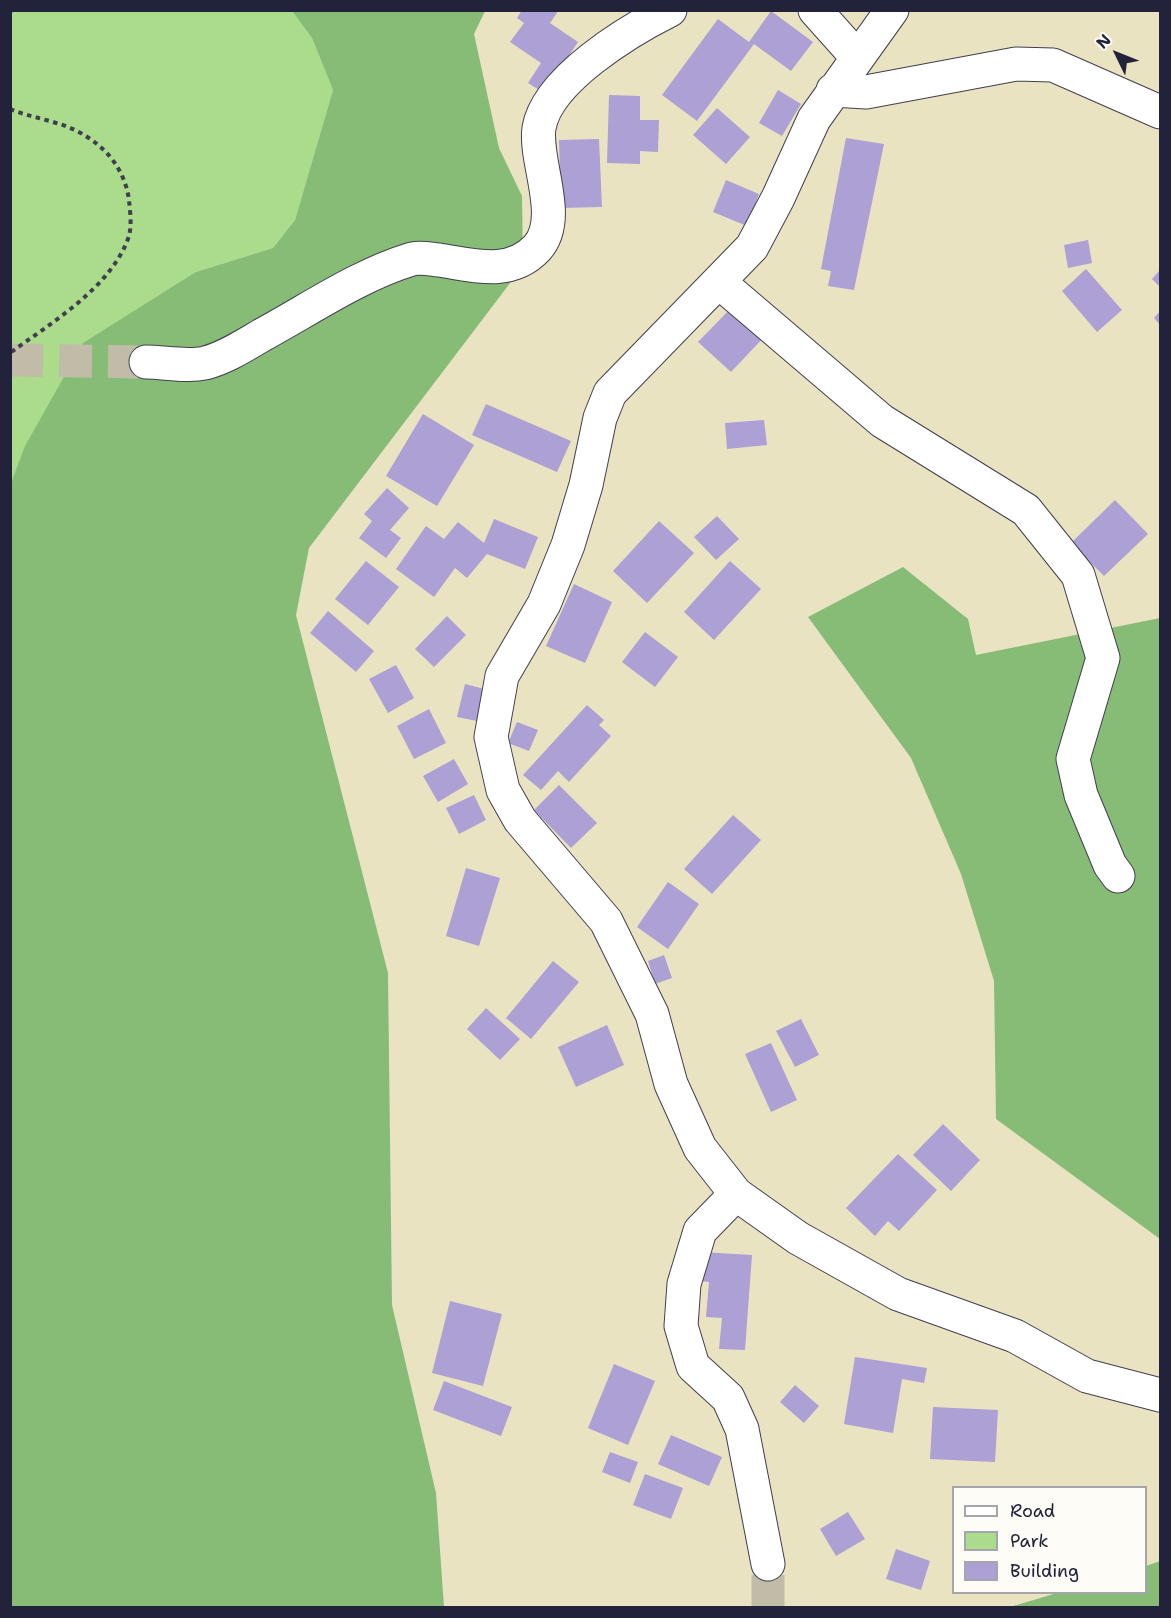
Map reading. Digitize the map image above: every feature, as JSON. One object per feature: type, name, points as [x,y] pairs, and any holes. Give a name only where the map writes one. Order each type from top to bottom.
[{"type":"street","points":[[146,362],[204,363],[235,350],[386,267],[418,258],[497,269],[517,263],[536,249],[544,238],[548,214],[538,130],[546,104],[566,80],[600,54],[670,10]]},
{"type":"street","points":[[815,10],[857,57]]},
{"type":"street","points":[[892,10],[814,119],[778,198],[752,247],[610,393],[600,418],[586,485],[568,545],[544,604],[502,676],[491,737],[503,790],[520,820],[606,921],[652,1014],[671,1084],[700,1148],[736,1194],[798,1238],[898,1294],[1015,1336],[1087,1376],[1161,1395]]},
{"type":"street","points":[[833,90],[866,92],[1016,64],[1053,65],[1161,112]]},
{"type":"street","points":[[719,282],[882,421],[1026,510],[1078,575],[1103,658],[1073,759],[1081,795],[1110,865],[1118,876]]},
{"type":"street","points":[[736,1194],[700,1231],[684,1284],[681,1326],[693,1366],[728,1398],[742,1428],[768,1564]]},
{"type":"path","points":[[10,109],[81,133],[109,155],[121,171],[127,189],[130,213],[129,235],[118,256],[93,291],[10,353]]},
{"type":"green space","points":[[11,11],[292,11],[312,38],[333,90],[295,220],[273,248],[196,272],[11,485]]},
{"type":"green space","points":[[292,11],[485,11],[474,34],[499,148],[522,196],[523,266],[309,548],[296,615],[388,973],[392,1305],[436,1493],[444,1607],[11,1607],[10,486],[25,446],[83,343],[196,272],[273,248],[295,220],[333,90],[312,38]]},
{"type":"green space","points":[[903,567],[968,619],[976,655],[1160,618],[1160,1239],[996,1119],[994,981],[961,874],[911,758],[808,617]]},
{"type":"green space","points":[[1160,1561],[1160,1607],[1010,1607],[1054,1594],[1147,1594],[1147,1566]]},
{"type":"building","points":[[522,10],[559,10],[550,23],[578,42],[544,93],[528,83],[541,63],[510,42],[524,23],[517,18]]},
{"type":"building","points":[[771,11],[813,42],[791,71],[754,44],[697,121],[662,95],[718,19],[749,42]]},
{"type":"building","points":[[778,90],[801,104],[782,136],[759,123]]},
{"type":"building","points":[[609,95],[640,96],[640,120],[659,120],[658,152],[640,151],[640,164],[607,163]]},
{"type":"building","points":[[717,108],[750,137],[726,164],[693,135]]},
{"type":"building","points":[[846,138],[884,144],[854,290],[828,286],[831,271],[821,269]]},
{"type":"building","points":[[599,139],[602,207],[561,208],[559,140]]},
{"type":"building","points":[[726,180],[759,194],[747,226],[713,212]]},
{"type":"building","points":[[1088,240],[1092,263],[1068,268],[1064,245]]},
{"type":"building","points":[[1086,269],[1122,310],[1097,332],[1062,291]]},
{"type":"building","points":[[1160,270],[1160,287],[1152,279]]},
{"type":"building","points":[[734,305],[766,335],[731,372],[698,342]]},
{"type":"building","points":[[1160,311],[1160,325],[1154,318]]},
{"type":"building","points":[[486,404],[571,441],[557,472],[472,435]]},
{"type":"building","points":[[423,414],[474,445],[437,506],[386,476]]},
{"type":"building","points":[[764,420],[767,445],[727,449],[725,423]]},
{"type":"building","points":[[387,488],[409,508],[390,530],[401,538],[386,558],[359,538],[372,521],[364,514]]},
{"type":"building","points":[[1115,500],[1148,534],[1104,576],[1071,543]]},
{"type":"building","points":[[717,516],[739,539],[716,560],[694,537]]},
{"type":"building","points":[[494,519],[538,537],[525,569],[487,554],[467,578],[455,568],[434,597],[396,569],[426,526],[444,539],[458,522],[484,543]]},
{"type":"building","points":[[659,521],[694,553],[647,603],[613,571]]},
{"type":"building","points":[[366,561],[399,587],[368,625],[335,599]]},
{"type":"building","points":[[730,561],[761,589],[714,640],[684,612]]},
{"type":"building","points":[[574,584],[612,602],[585,663],[546,646]]},
{"type":"building","points":[[328,611],[374,651],[356,672],[310,633]]},
{"type":"building","points":[[447,616],[466,635],[434,667],[415,649]]},
{"type":"building","points":[[645,632],[678,657],[655,687],[622,662]]},
{"type":"building","points":[[396,665],[414,698],[388,713],[369,679]]},
{"type":"building","points":[[465,684],[484,689],[477,721],[457,717]]},
{"type":"building","points":[[587,705],[604,720],[599,725],[611,736],[569,782],[558,771],[541,790],[523,775]]},
{"type":"building","points":[[429,709],[446,743],[414,759],[397,726]]},
{"type":"building","points":[[517,722],[538,730],[529,751],[508,743]]},
{"type":"building","points":[[454,759],[468,784],[438,802],[423,776]]},
{"type":"building","points":[[559,785],[597,823],[571,848],[534,810]]},
{"type":"building","points":[[474,795],[486,820],[459,834],[446,808]]},
{"type":"building","points":[[733,815],[761,840],[712,894],[684,869]]},
{"type":"building","points":[[466,868],[500,878],[479,946],[446,936]]},
{"type":"building","points":[[668,882],[699,904],[668,949],[637,927]]},
{"type":"building","points":[[664,955],[672,978],[655,984],[648,961]]},
{"type":"building","points":[[553,961],[579,982],[531,1039],[506,1018]]},
{"type":"building","points":[[486,1008],[520,1039],[500,1060],[467,1029]]},
{"type":"building","points":[[801,1019],[819,1055],[795,1067],[776,1031]]},
{"type":"building","points":[[607,1025],[624,1065],[576,1087],[558,1047]]},
{"type":"building","points":[[771,1043],[797,1100],[771,1112],[745,1054]]},
{"type":"building","points":[[943,1124],[980,1160],[951,1191],[913,1155]]},
{"type":"building","points":[[898,1154],[937,1190],[899,1231],[888,1221],[875,1236],[846,1208]]},
{"type":"building","points":[[702,1252],[752,1255],[745,1350],[719,1349],[722,1318],[706,1317],[709,1282],[700,1281]]},
{"type":"building","points":[[450,1301],[502,1314],[483,1386],[432,1373]]},
{"type":"building","points":[[855,1357],[927,1368],[924,1383],[902,1379],[893,1433],[844,1424]]},
{"type":"building","points":[[614,1364],[655,1381],[628,1445],[588,1428]]},
{"type":"building","points":[[444,1381],[512,1407],[501,1436],[433,1410]]},
{"type":"building","points":[[795,1385],[819,1406],[804,1423],[780,1402]]},
{"type":"building","points":[[933,1407],[998,1410],[995,1462],[930,1459]]},
{"type":"building","points":[[671,1435],[722,1457],[709,1486],[658,1464]]},
{"type":"building","points":[[610,1452],[638,1462],[630,1483],[602,1472]]},
{"type":"building","points":[[645,1474],[683,1488],[671,1519],[633,1505]]},
{"type":"building","points":[[848,1512],[865,1539],[836,1556],[820,1529]]},
{"type":"building","points":[[896,1549],[930,1561],[921,1590],[886,1579]]},
{"type":"tunnel","points":[[10,360],[146,362]]},
{"type":"tunnel","points":[[768,1564],[768,1608]]}]
